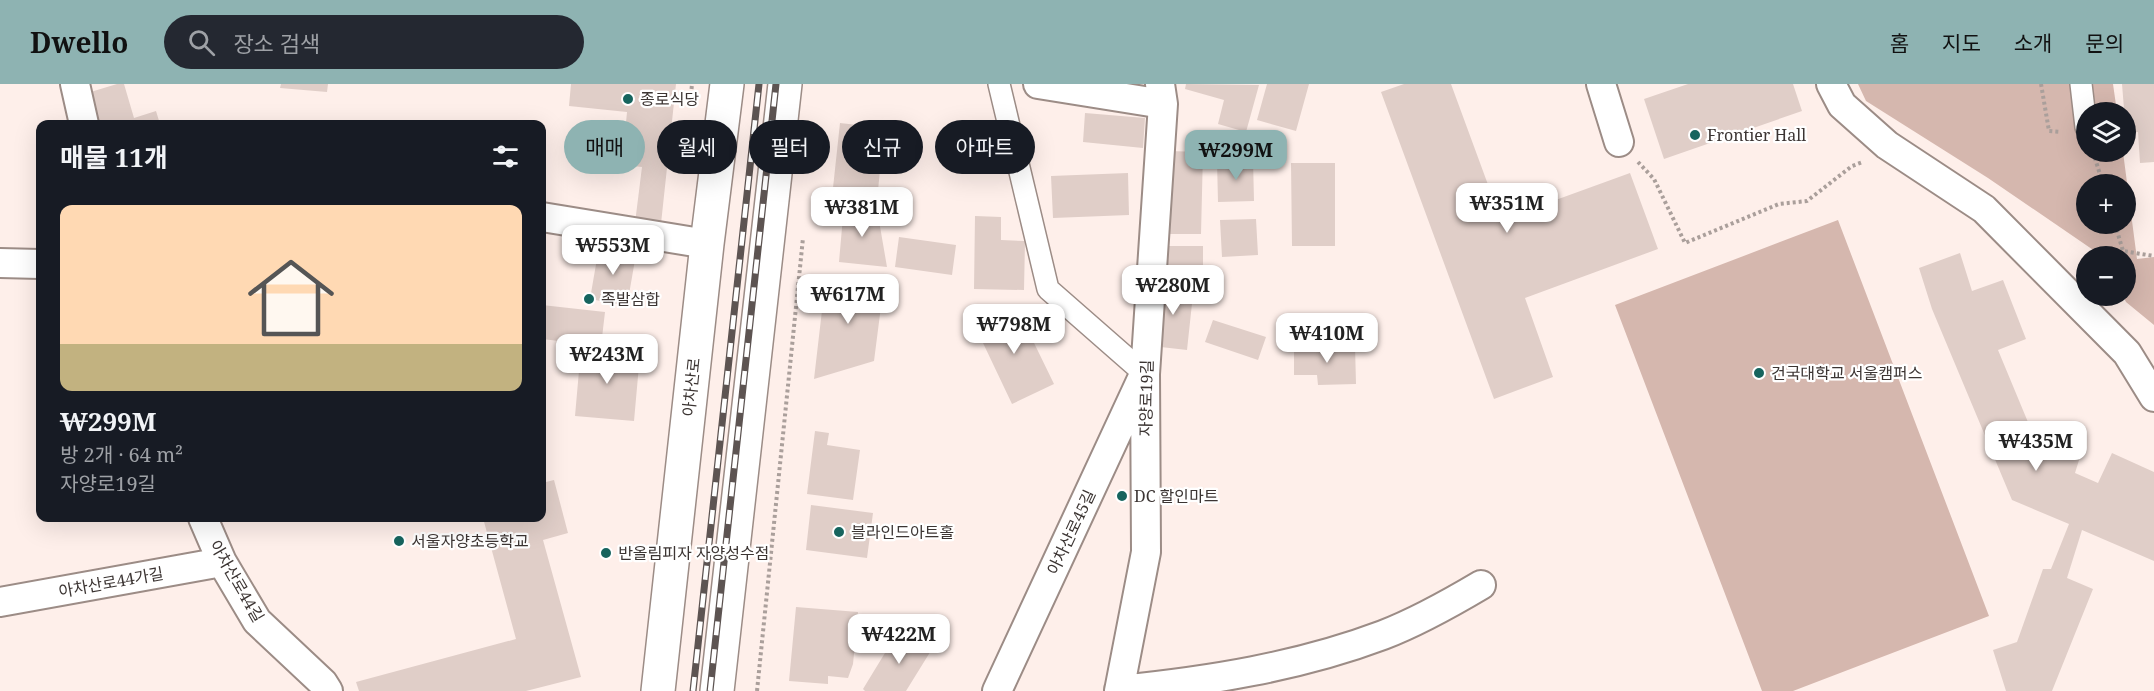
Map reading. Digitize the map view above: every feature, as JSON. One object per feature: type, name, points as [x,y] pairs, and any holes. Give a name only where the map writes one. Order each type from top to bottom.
[{"type":"main road","name":"아차산로","points":[[658,691],[707,244],[727,84]]},
{"type":"main road","points":[[717,691],[785,84]]},
{"type":"street","points":[[75,84],[83,120]]},
{"type":"street","points":[[999,84],[1048,289],[1145,374]]},
{"type":"street","points":[[1038,84],[1162,94]]},
{"type":"street","points":[[1601,84],[1619,142]]},
{"type":"street","points":[[1831,84],[1842,105],[1896,150],[1984,209],[2127,353],[2154,397]]},
{"type":"street","points":[[2079,102],[2081,84]]},
{"type":"street","name":"자양로19길","points":[[1119,690],[1146,552],[1145,374],[1162,94]]},
{"type":"street","points":[[546,218],[707,244]]},
{"type":"street","points":[[0,263],[36,264]]},
{"type":"street","name":"아차산로45길","points":[[997,691],[1145,374]]},
{"type":"street","name":"아차산로44길","points":[[204,522],[222,562],[257,621],[323,683],[328,691]]},
{"type":"street","name":"아차산로44가길","points":[[0,602],[222,562]]},
{"type":"street","points":[[1119,690],[1230,676],[1284,665],[1355,645],[1385,635],[1428,615],[1481,585]]},
{"type":"path","points":[[2041,84],[2049,131],[2076,130]]},
{"type":"path","points":[[1654,178],[1685,243],[1779,204],[1807,201],[1852,166],[1896,150]]},
{"type":"path","points":[[757,691],[803,232]]},
{"type":"path","points":[[2118,234],[2123,251],[2154,256]]},
{"type":"shaded area","points":[[1858,84],[2113,84],[2116,102],[2076,102],[2076,162],[2124,162],[2126,174],[2076,174],[2076,234],[2134,234],[2135,246],[2087,246],[1988,178],[1866,101]]},
{"type":"shaded area","points":[[1838,220],[1989,616],[1793,691],[1762,691],[1615,305]]},
{"type":"shaded area","points":[[2136,251],[2137,259],[2154,257],[2154,325],[2131,306],[2136,306]]},
{"type":"building","points":[[124,84],[134,118],[156,111],[159,120],[92,120],[84,94]]},
{"type":"building","points":[[281,84],[328,84],[327,92],[280,88]]},
{"type":"building","points":[[571,84],[676,84],[672,120],[657,120],[657,174],[666,174],[660,233],[634,231],[641,174],[645,174],[645,120],[626,120],[627,112],[569,106]]},
{"type":"building","points":[[1186,84],[1259,85],[1246,132],[1218,124],[1224,100],[1185,89]]},
{"type":"building","points":[[1267,84],[1309,84],[1296,131],[1257,120]]},
{"type":"building","points":[[1404,84],[1451,84],[1501,220],[1630,173],[1658,249],[1525,298],[1553,377],[1494,399],[1381,92]]},
{"type":"building","name":"Frontier Hall","points":[[1688,84],[1793,84],[1802,111],[1664,159],[1644,99]]},
{"type":"building","points":[[2122,84],[2154,84],[2154,162],[2140,163],[2138,132],[2136,132],[2136,102],[2123,102]]},
{"type":"building","points":[[1085,113],[1145,118],[1143,148],[1083,142]]},
{"type":"building","points":[[840,123],[842,123],[842,174],[880,174],[877,201],[832,197]]},
{"type":"building","points":[[1168,151],[1203,152],[1201,234],[1167,234]]},
{"type":"building","points":[[1253,159],[1254,201],[1218,202],[1217,161]]},
{"type":"building","points":[[1291,163],[1335,163],[1335,246],[1292,246]]},
{"type":"building","points":[[1128,173],[1129,215],[1053,218],[1051,176]]},
{"type":"building","points":[[844,205],[877,209],[887,267],[839,262]]},
{"type":"building","points":[[975,216],[1001,217],[1001,240],[1025,241],[1024,290],[974,289]]},
{"type":"building","points":[[1256,219],[1258,255],[1222,257],[1220,220]]},
{"type":"building","points":[[899,237],[956,245],[952,275],[895,267]]},
{"type":"building","points":[[1160,246],[1203,246],[1203,273],[1160,274]]},
{"type":"building","points":[[599,247],[636,254],[627,306],[590,299]]},
{"type":"building","points":[[1960,253],[1972,291],[2003,280],[2026,339],[1998,350],[2030,427],[2084,444],[2075,473],[2098,483],[2112,453],[2154,472],[2154,561],[2082,530],[2067,578],[2093,589],[2052,691],[2006,691],[1993,650],[2017,642],[2043,569],[2051,569],[2069,524],[2012,500],[1932,309],[1919,268]]},
{"type":"building","points":[[826,276],[884,283],[874,361],[814,379]]},
{"type":"building","points":[[1159,281],[1194,285],[1187,350],[1152,346]]},
{"type":"building","points":[[546,305],[605,312],[601,346],[546,339]]},
{"type":"building","points":[[1004,310],[1008,318],[1019,312],[1054,384],[1012,404],[974,324]]},
{"type":"building","points":[[1213,320],[1266,337],[1258,360],[1205,342]]},
{"type":"building","points":[[1355,345],[1356,384],[1318,385],[1317,375],[1294,375],[1294,347]]},
{"type":"building","points":[[581,348],[640,354],[634,421],[575,416]]},
{"type":"building","points":[[815,431],[829,433],[827,445],[860,450],[853,500],[807,494]]},
{"type":"building","points":[[554,480],[568,533],[543,540],[581,677],[526,691],[359,691],[356,682],[516,639],[484,522],[546,522],[546,482]]},
{"type":"building","name":"블라인드아트홀","points":[[811,505],[873,513],[867,558],[806,550]]},
{"type":"building","points":[[796,607],[858,612],[853,664],[848,678],[828,676],[828,684],[789,681]]},
{"type":"building","points":[[899,630],[932,649],[906,691],[865,691],[863,689]]},
{"type":"railway","points":[[693,691],[759,84]]},
{"type":"railway","points":[[710,691],[776,84]]},
{"type":"place","name":"종로식당","points":[[628,99]]},
{"type":"place","name":"Frontier Hall","points":[[1695,135]]},
{"type":"place","name":"족발삼합","points":[[589,299]]},
{"type":"place","name":"건국대학교 서울캠퍼스","points":[[1759,373]]},
{"type":"place","name":"DC 할인마트","points":[[1122,496]]},
{"type":"place","name":"블라인드아트홀","points":[[839,532]]},
{"type":"place","name":"서울자양초등학교","points":[[399,541]]},
{"type":"place","name":"반올림피자 자양성수점","points":[[606,553]]}]
